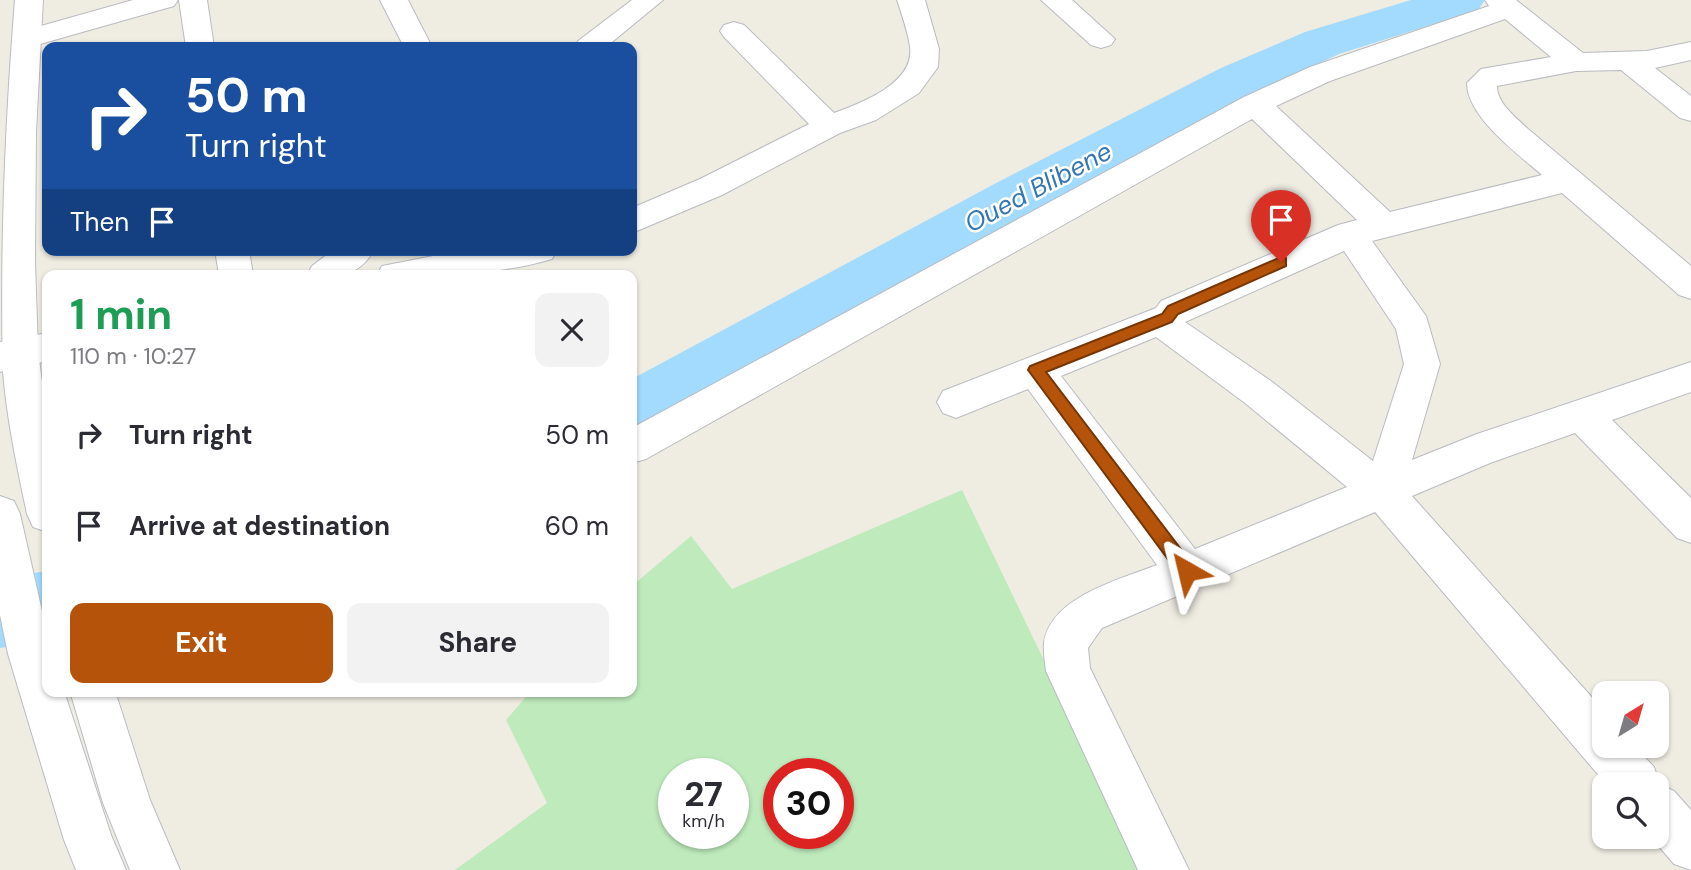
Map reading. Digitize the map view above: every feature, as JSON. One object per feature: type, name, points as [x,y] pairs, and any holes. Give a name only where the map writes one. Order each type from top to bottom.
[{"type":"street","points":[[29,0],[18,146],[22,352],[42,489]]},
{"type":"street","points":[[26,39],[164,0]]},
{"type":"street","points":[[193,0],[199,42]]},
{"type":"street","points":[[394,0],[415,42]]},
{"type":"street","points":[[594,42],[649,0]]},
{"type":"street","points":[[1055,0],[1101,38]]},
{"type":"street","points":[[637,219],[711,187],[829,126],[865,113],[909,86],[923,67],[925,49],[917,1]]},
{"type":"street","points":[[637,444],[1255,104],[1320,74],[1502,3],[1576,62]]},
{"type":"street","points":[[734,31],[829,126]]},
{"type":"street","points":[[1691,51],[1629,62],[1576,62],[1491,76],[1482,83],[1482,92],[1497,117],[1540,158],[1691,286]]},
{"type":"street","points":[[1629,62],[1691,111]]},
{"type":"street","points":[[1255,104],[1367,230],[1413,326],[1422,364],[1383,492]]},
{"type":"street","points":[[956,402],[1167,318],[1173,310],[1367,230],[1568,180]]},
{"type":"street","points":[[331,270],[349,256]]},
{"type":"street","points":[[423,270],[505,256]]},
{"type":"street","points":[[1167,318],[1167,325],[1172,332],[1258,392],[1383,492],[1627,772]]},
{"type":"street","points":[[1035,370],[1187,571]]},
{"type":"street","points":[[1164,870],[1068,671],[1066,642],[1087,614],[1477,451],[1691,377]]},
{"type":"street","points":[[1582,415],[1691,525]]},
{"type":"street","points":[[3,531],[30,654],[42,692]]},
{"type":"street","points":[[43,697],[88,840],[101,870]]},
{"type":"street","points":[[94,697],[127,803],[155,870]]},
{"type":"green space","points":[[962,490],[1145,870],[455,870],[547,803],[506,720],[526,697],[637,697],[637,582],[691,536],[732,589]]},
{"type":"waterway","name":"Oued Blibene","points":[[637,408],[1018,196],[1239,80],[1322,43],[1461,0]]},
{"type":"waterway","name":"Oued Blibene","points":[[0,613],[42,607]]},
{"type":"route","points":[[1187,571],[1035,370],[1167,318],[1173,310],[1281,262]]}]
